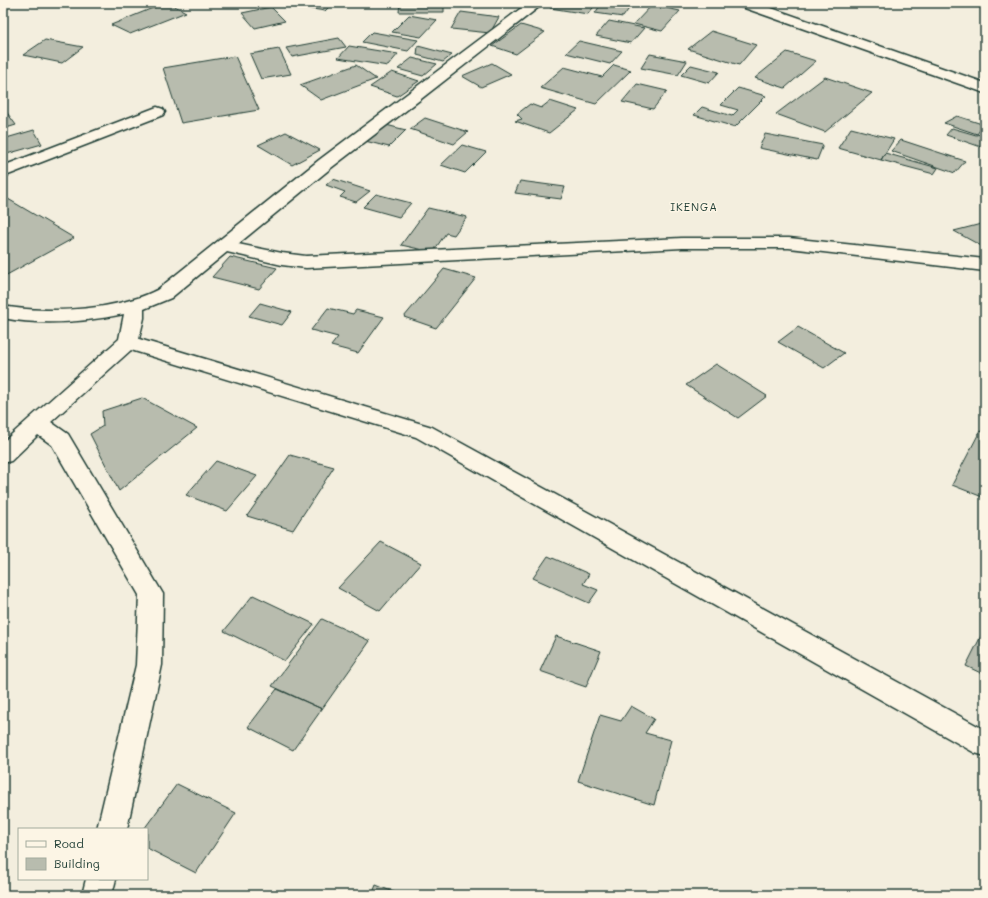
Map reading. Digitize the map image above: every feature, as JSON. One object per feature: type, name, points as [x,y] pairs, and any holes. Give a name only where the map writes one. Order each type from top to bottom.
[{"type":"street","points":[[3,312],[15,315],[73,315],[134,306],[164,294],[325,164],[537,3]]},
{"type":"street","points":[[744,3],[985,88]]},
{"type":"street","points":[[3,172],[157,112]]},
{"type":"street","points":[[224,246],[282,259],[306,262],[682,243],[789,243],[985,265]]},
{"type":"street","points":[[3,456],[37,423],[128,342],[134,318],[134,306]]},
{"type":"street","points":[[128,342],[424,432],[985,744]]},
{"type":"street","points":[[37,423],[60,440],[151,594],[149,665],[112,828]]},
{"type":"street","points":[[97,895],[101,880]]},
{"type":"building","points":[[165,3],[169,3],[186,12],[130,34],[111,25]]},
{"type":"building","points":[[275,3],[333,3],[325,11]]},
{"type":"building","points":[[400,3],[444,3],[444,12],[399,12]]},
{"type":"building","points":[[456,3],[483,3],[482,5]]},
{"type":"building","points":[[554,3],[597,3],[588,14],[550,8]]},
{"type":"building","points":[[602,3],[633,3],[623,17],[595,13]]},
{"type":"building","points":[[652,5],[680,11],[662,31],[634,24]]},
{"type":"building","points":[[271,7],[285,21],[255,28],[242,13]]},
{"type":"building","points":[[461,12],[499,17],[490,33],[451,29]]},
{"type":"building","points":[[409,15],[437,20],[421,37],[392,32]]},
{"type":"building","points":[[609,21],[644,28],[631,43],[596,36]]},
{"type":"building","points":[[521,25],[545,32],[516,54],[492,46]]},
{"type":"building","points":[[711,31],[756,45],[739,65],[688,49]]},
{"type":"building","points":[[372,32],[418,40],[408,51],[362,42]]},
{"type":"building","points":[[339,38],[346,47],[292,57],[286,48]]},
{"type":"building","points":[[45,40],[83,47],[62,63],[23,55]]},
{"type":"building","points":[[579,41],[622,51],[610,64],[566,53]]},
{"type":"building","points":[[349,46],[398,54],[388,66],[338,58]]},
{"type":"building","points":[[418,46],[452,55],[443,62],[417,55]]},
{"type":"building","points":[[279,49],[291,74],[261,79],[250,54]]},
{"type":"building","points":[[787,52],[816,61],[785,88],[755,78]]},
{"type":"building","points":[[650,54],[687,61],[678,75],[641,68]]},
{"type":"building","points":[[235,56],[259,110],[181,123],[163,68]]},
{"type":"building","points":[[412,58],[437,64],[423,76],[398,69]]},
{"type":"building","points":[[492,63],[511,74],[481,87],[462,76]]},
{"type":"building","points":[[356,65],[376,79],[321,100],[300,85]]},
{"type":"building","points":[[614,65],[631,70],[596,104],[540,88],[564,67],[602,77]]},
{"type":"building","points":[[691,65],[719,72],[709,83],[681,75]]},
{"type":"building","points":[[392,72],[419,81],[397,96],[370,87]]},
{"type":"building","points":[[825,77],[872,93],[825,132],[776,114]]},
{"type":"building","points":[[637,84],[667,91],[653,109],[622,102]]},
{"type":"building","points":[[738,88],[766,96],[735,127],[694,115],[702,107],[732,116],[738,110],[721,105]]},
{"type":"building","points":[[550,101],[578,110],[549,133],[515,121],[522,119],[517,114],[530,104],[541,108]]},
{"type":"building","points":[[3,110],[5,110],[16,125],[3,129]]},
{"type":"building","points":[[957,116],[985,125],[985,131],[980,130],[977,134],[944,123]]},
{"type":"building","points":[[425,118],[468,132],[454,144],[410,129]]},
{"type":"building","points":[[382,124],[406,130],[389,147],[365,141]]},
{"type":"building","points":[[851,128],[894,139],[881,160],[838,148]]},
{"type":"building","points":[[952,128],[976,135],[985,133],[984,148],[946,135]]},
{"type":"building","points":[[34,130],[42,144],[3,155],[3,139]]},
{"type":"building","points":[[286,132],[320,150],[292,165],[258,145]]},
{"type":"building","points":[[765,134],[823,145],[817,160],[759,148]]},
{"type":"building","points":[[901,140],[965,161],[955,173],[891,151]]},
{"type":"building","points":[[462,145],[486,152],[465,173],[441,165]]},
{"type":"building","points":[[885,153],[938,168],[934,174],[881,160]]},
{"type":"building","points":[[333,179],[370,191],[356,202],[340,197],[345,192],[326,185]]},
{"type":"building","points":[[520,181],[565,187],[561,199],[515,193]]},
{"type":"building","points":[[376,194],[411,203],[399,217],[363,207]]},
{"type":"building","points":[[3,196],[74,238],[3,277]]},
{"type":"building","points":[[428,208],[467,217],[454,235],[446,233],[433,252],[401,245]]},
{"type":"building","points":[[985,223],[985,248],[954,231]]},
{"type":"building","points":[[230,257],[277,268],[259,289],[212,277]]},
{"type":"building","points":[[444,269],[476,278],[436,328],[404,317]]},
{"type":"building","points":[[260,303],[292,312],[282,325],[249,316]]},
{"type":"building","points":[[328,308],[353,314],[356,310],[384,317],[358,353],[331,346],[338,337],[311,330]]},
{"type":"building","points":[[798,327],[844,353],[824,368],[778,342]]},
{"type":"building","points":[[716,364],[767,396],[738,418],[686,385]]},
{"type":"building","points":[[142,398],[197,428],[119,491],[90,434],[103,426],[102,411]]},
{"type":"building","points":[[980,431],[985,433],[985,498],[952,485]]},
{"type":"building","points":[[290,455],[334,467],[293,530],[247,516]]},
{"type":"building","points":[[216,461],[257,476],[227,511],[186,495]]},
{"type":"building","points":[[381,542],[421,563],[380,611],[338,588]]},
{"type":"building","points":[[548,556],[589,574],[583,584],[598,590],[589,603],[533,578]]},
{"type":"building","points":[[253,595],[314,624],[285,661],[224,631]]},
{"type":"building","points":[[322,619],[370,641],[322,709],[272,686]]},
{"type":"building","points":[[985,628],[985,675],[966,666]]},
{"type":"building","points":[[556,636],[601,651],[586,687],[540,671]]},
{"type":"building","points":[[277,689],[322,709],[293,750],[248,727]]},
{"type":"building","points":[[631,706],[654,719],[645,733],[671,740],[654,805],[578,781],[600,715],[621,721]]},
{"type":"building","points":[[177,784],[236,813],[196,873],[148,849],[148,828],[145,828]]},
{"type":"building","points":[[376,885],[401,895],[372,895]]},
{"type":"district","name":"IKENGA","points":[[694,207]]}]
